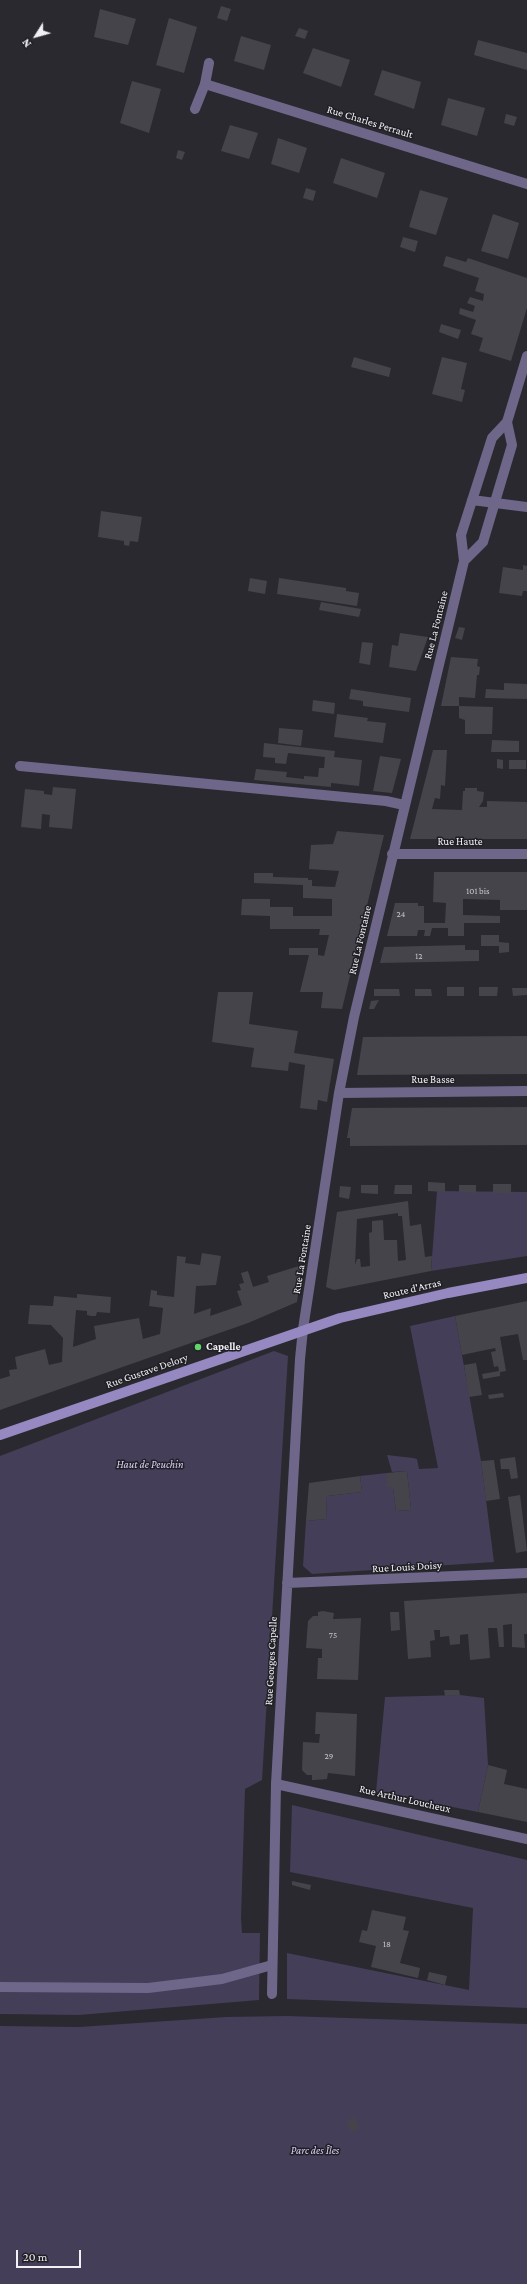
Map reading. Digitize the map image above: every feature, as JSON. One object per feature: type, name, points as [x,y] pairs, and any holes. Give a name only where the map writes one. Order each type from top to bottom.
[{"type":"main road","name":"Route d'Arras","points":[[303,1329],[340,1318],[440,1295],[527,1278]]},
{"type":"main road","name":"Rue Gustave Delory","points":[[0,1435],[303,1329]]},
{"type":"street","points":[[195,109],[205,84],[209,63]]},
{"type":"street","name":"Rue Charles Perrault","points":[[205,84],[527,184]]},
{"type":"street","name":"Rue La Fontaine","points":[[303,1329],[339,1093],[354,1017],[392,854],[464,561],[461,535],[492,438],[506,422],[527,356]]},
{"type":"street","points":[[464,561],[483,542],[512,445],[506,422]]},
{"type":"street","points":[[472,500],[527,507]]},
{"type":"street","points":[[20,766],[386,800],[404,805]]},
{"type":"street","name":"Rue Haute","points":[[392,854],[527,854]]},
{"type":"street","name":"Rue Basse","points":[[339,1093],[527,1091]]},
{"type":"street","name":"Rue Georges Capelle","points":[[272,1994],[276,1784],[303,1329]]},
{"type":"street","name":"Rue Louis Doisy","points":[[287,1583],[527,1573]]},
{"type":"street","name":"Rue Arthur Loucheux","points":[[276,1784],[527,1839]]},
{"type":"street","points":[[0,1987],[148,1988],[222,1980],[272,1965]]},
{"type":"green space","points":[[437,1191],[527,1192],[527,1256],[431,1271]]},
{"type":"green space","points":[[455,1316],[481,1461],[494,1562],[312,1574],[303,1566],[306,1521],[326,1519],[327,1496],[362,1492],[360,1476],[387,1473],[387,1487],[393,1487],[396,1511],[411,1510],[407,1471],[392,1472],[387,1455],[417,1459],[419,1469],[438,1468],[410,1326]]},
{"type":"green space","name":"Haut de Peuchin","points":[[274,1351],[288,1356],[262,1780],[245,1789],[241,1918],[242,1933],[260,1933],[259,2000],[79,2015],[0,2014],[0,1456]]},
{"type":"green space","points":[[460,1695],[484,1698],[488,1765],[478,1812],[376,1792],[385,1697]]},
{"type":"green space","points":[[292,1805],[527,1860],[527,2008],[287,1999],[287,1953],[469,1990],[473,1908],[290,1872]]},
{"type":"green space","name":"Parc des Îles","points":[[287,2016],[527,2024],[527,2284],[0,2284],[0,2026],[79,2027],[226,2017]]},
{"type":"building","points":[[221,6],[231,9],[227,21],[217,18]]},
{"type":"building","points":[[100,9],[136,19],[128,45],[94,37]]},
{"type":"building","points":[[169,18],[197,27],[184,73],[156,65]]},
{"type":"building","points":[[299,28],[308,31],[305,39],[295,36]]},
{"type":"building","points":[[241,36],[271,45],[264,70],[234,61]]},
{"type":"building","points":[[478,40],[527,53],[527,70],[474,55]]},
{"type":"building","points":[[313,48],[350,60],[341,87],[303,73]]},
{"type":"building","points":[[382,70],[421,82],[414,109],[374,95]]},
{"type":"building","points":[[132,81],[161,89],[149,133],[120,123]]},
{"type":"building","points":[[448,98],[485,108],[477,136],[441,125]]},
{"type":"building","points":[[506,114],[517,117],[514,126],[504,123]]},
{"type":"building","points":[[230,125],[258,133],[249,159],[221,151]]},
{"type":"building","points":[[278,138],[307,148],[299,173],[271,164]]},
{"type":"building","points":[[178,150],[185,152],[182,160],[176,158]]},
{"type":"building","points":[[341,158],[385,173],[377,198],[333,183]]},
{"type":"building","points":[[306,188],[316,191],[313,201],[303,198]]},
{"type":"building","points":[[420,190],[448,198],[436,235],[409,227]]},
{"type":"building","points":[[493,214],[519,223],[508,259],[481,251]]},
{"type":"building","points":[[403,237],[418,241],[415,252],[400,247]]},
{"type":"building","points":[[446,256],[466,262],[468,258],[527,278],[527,308],[511,361],[479,351],[483,338],[471,334],[476,320],[459,314],[460,308],[473,312],[475,306],[467,303],[470,297],[483,301],[484,294],[475,291],[479,278],[443,266]]},
{"type":"building","points":[[441,324],[461,330],[458,339],[439,332]]},
{"type":"building","points":[[354,357],[391,368],[389,377],[351,367]]},
{"type":"building","points":[[442,357],[467,363],[461,389],[465,390],[462,402],[432,394]]},
{"type":"building","points":[[101,511],[142,517],[138,542],[130,541],[129,546],[124,545],[124,541],[98,537]]},
{"type":"building","points":[[523,565],[527,566],[527,591],[523,591],[522,596],[499,593],[503,567],[523,570]]},
{"type":"building","points":[[250,578],[267,581],[265,594],[248,591]]},
{"type":"building","points":[[279,578],[346,588],[346,591],[359,593],[357,606],[277,594]]},
{"type":"building","points":[[321,602],[361,609],[359,617],[319,610]]},
{"type":"building","points":[[459,627],[465,628],[462,640],[455,638]]},
{"type":"building","points":[[400,633],[428,637],[416,671],[389,667],[392,645],[398,646]]},
{"type":"building","points":[[362,642],[373,643],[370,665],[359,663]]},
{"type":"building","points":[[451,657],[478,659],[477,666],[480,667],[479,675],[477,675],[475,698],[459,697],[459,706],[441,706]]},
{"type":"building","points":[[504,683],[527,684],[527,699],[485,698],[486,689],[504,690]]},
{"type":"building","points":[[351,689],[411,698],[409,712],[363,706],[363,701],[349,699]]},
{"type":"building","points":[[313,700],[335,703],[334,714],[312,711]]},
{"type":"building","points":[[459,706],[493,707],[492,734],[465,734],[465,720],[459,718]]},
{"type":"building","points":[[337,714],[368,718],[367,721],[386,723],[383,743],[334,737]]},
{"type":"building","points":[[279,728],[303,730],[301,746],[278,743]]},
{"type":"building","points":[[492,740],[519,741],[519,752],[491,752]]},
{"type":"building","points":[[264,743],[335,751],[334,757],[362,760],[359,786],[331,783],[331,787],[254,780],[256,769],[287,772],[286,777],[304,779],[304,776],[318,777],[319,768],[324,768],[325,757],[288,753],[286,764],[275,763],[275,758],[263,757]]},
{"type":"building","points":[[433,750],[447,750],[445,786],[441,785],[440,799],[435,798],[432,809],[462,810],[463,791],[465,791],[465,788],[477,788],[477,791],[484,792],[483,801],[479,807],[487,807],[487,801],[527,802],[527,839],[410,839]]},
{"type":"building","points":[[380,756],[401,759],[392,793],[373,791]]},
{"type":"building","points":[[497,759],[503,760],[503,769],[497,768]]},
{"type":"building","points":[[509,760],[526,760],[526,769],[509,769]]},
{"type":"building","points":[[53,787],[76,789],[72,829],[49,827],[50,815],[42,814],[41,829],[21,827],[25,789],[44,791],[44,794],[52,795]]},
{"type":"building","points":[[337,831],[384,835],[342,1009],[321,1008],[323,992],[300,992],[309,955],[289,955],[289,948],[318,948],[318,955],[324,956],[329,935],[319,935],[320,929],[270,929],[270,916],[241,915],[242,899],[270,899],[270,907],[293,907],[293,916],[332,916],[332,899],[303,898],[303,885],[254,883],[254,873],[273,873],[273,877],[308,878],[308,880],[312,880],[312,886],[335,887],[339,871],[309,869],[311,845],[333,844]]},
{"type":"building","points":[[434,872],[527,872],[527,910],[500,910],[500,900],[463,899],[463,915],[500,916],[500,923],[464,923],[464,936],[448,936],[448,928],[432,928],[430,936],[424,936],[425,930],[418,930],[417,936],[387,936],[395,903],[418,903],[418,906],[424,906],[424,923],[445,923],[446,903],[433,902]]},
{"type":"building","points":[[481,935],[499,935],[499,942],[509,943],[509,952],[499,953],[499,946],[481,946]]},
{"type":"building","points":[[465,945],[465,950],[479,950],[479,961],[380,963],[384,947]]},
{"type":"building","points":[[447,987],[464,987],[464,996],[447,996]]},
{"type":"building","points":[[479,987],[498,987],[497,996],[479,996]]},
{"type":"building","points":[[512,988],[527,988],[527,995],[513,996]]},
{"type":"building","points":[[374,989],[399,989],[400,996],[374,996]]},
{"type":"building","points":[[415,989],[431,989],[432,996],[415,996]]},
{"type":"building","points":[[218,992],[253,992],[249,1024],[298,1031],[294,1053],[334,1059],[327,1102],[318,1100],[317,1110],[300,1108],[305,1065],[289,1062],[288,1071],[251,1067],[254,1048],[212,1042]]},
{"type":"building","points":[[379,1000],[374,1009],[369,1009],[371,1001]]},
{"type":"building","points":[[527,1036],[527,1074],[357,1075],[363,1037]]},
{"type":"building","points":[[527,1107],[527,1145],[350,1146],[350,1138],[347,1138],[352,1108]]},
{"type":"building","points":[[428,1182],[445,1183],[445,1192],[428,1191]]},
{"type":"building","points":[[493,1184],[511,1184],[511,1193],[493,1193]]},
{"type":"building","points":[[361,1185],[378,1185],[378,1194],[361,1193]]},
{"type":"building","points":[[395,1185],[412,1185],[412,1194],[394,1194]]},
{"type":"building","points":[[459,1185],[476,1185],[476,1193],[459,1192]]},
{"type":"building","points":[[340,1186],[351,1187],[349,1199],[339,1197]]},
{"type":"building","points":[[408,1201],[410,1226],[421,1224],[425,1257],[432,1256],[431,1271],[334,1290],[326,1287],[337,1212]],"holes":[[[398,1213],[398,1216],[402,1216],[406,1260],[398,1261],[397,1240],[384,1240],[383,1220],[372,1221],[372,1232],[369,1233],[370,1266],[361,1267],[360,1259],[357,1259],[355,1265],[357,1219]]]},
{"type":"building","points":[[202,1253],[221,1256],[216,1285],[196,1286],[194,1314],[211,1308],[210,1316],[242,1305],[237,1291],[241,1290],[239,1284],[244,1283],[241,1273],[248,1271],[253,1287],[269,1282],[267,1276],[302,1265],[297,1302],[248,1323],[0,1410],[0,1379],[10,1376],[9,1370],[17,1369],[15,1357],[45,1349],[49,1365],[62,1362],[63,1338],[51,1325],[28,1324],[30,1305],[53,1306],[54,1296],[77,1298],[77,1294],[111,1297],[110,1313],[97,1312],[96,1316],[91,1316],[87,1315],[87,1311],[76,1310],[73,1347],[96,1339],[94,1326],[139,1318],[143,1339],[160,1334],[163,1308],[149,1306],[151,1290],[157,1291],[157,1295],[174,1297],[177,1256],[186,1257],[185,1263],[200,1265]]},
{"type":"building","points":[[527,1301],[527,1360],[523,1360],[518,1334],[500,1337],[506,1371],[500,1372],[500,1376],[483,1379],[482,1374],[499,1371],[498,1366],[494,1367],[491,1352],[496,1351],[495,1348],[462,1355],[455,1316]]},
{"type":"building","points":[[476,1363],[482,1395],[469,1397],[464,1365]]},
{"type":"building","points":[[503,1393],[504,1397],[489,1399],[488,1395]]},
{"type":"building","points":[[515,1457],[518,1478],[511,1479],[509,1469],[501,1469],[500,1459]]},
{"type":"building","points":[[494,1460],[500,1499],[486,1501],[481,1461]]},
{"type":"building","points":[[407,1471],[411,1510],[396,1511],[393,1487],[387,1487],[387,1473]]},
{"type":"building","points":[[360,1476],[362,1492],[327,1496],[326,1519],[306,1521],[309,1483]]},
{"type":"building","points":[[520,1495],[527,1551],[516,1553],[508,1497]]},
{"type":"building","points":[[527,1593],[527,1634],[524,1634],[525,1648],[512,1647],[512,1624],[503,1625],[504,1647],[499,1647],[497,1628],[488,1628],[490,1658],[470,1660],[468,1634],[460,1635],[460,1644],[450,1645],[449,1636],[440,1637],[440,1630],[434,1630],[435,1640],[430,1641],[431,1657],[408,1659],[404,1601]]},
{"type":"building","points":[[323,1611],[334,1613],[333,1619],[361,1618],[358,1680],[317,1679],[318,1658],[322,1658],[322,1649],[306,1648],[308,1621],[313,1616],[318,1616],[318,1612]]},
{"type":"building","points":[[390,1612],[399,1612],[400,1630],[391,1631]]},
{"type":"building","points":[[444,1690],[459,1690],[460,1695],[445,1696]]},
{"type":"building","points":[[316,1712],[357,1714],[355,1776],[328,1773],[327,1779],[312,1780],[312,1775],[307,1775],[302,1770],[303,1742],[319,1743],[320,1734],[315,1734]]},
{"type":"building","points":[[488,1765],[507,1770],[504,1784],[527,1789],[527,1822],[478,1812]]},
{"type":"building","points":[[292,1881],[311,1885],[310,1890],[292,1885]]},
{"type":"building","points":[[372,1910],[406,1917],[403,1930],[409,1931],[400,1963],[420,1968],[418,1978],[371,1967],[376,1946],[359,1942],[362,1930],[367,1931]]},
{"type":"building","points":[[429,1972],[447,1976],[445,1985],[427,1980]]},
{"type":"building","points":[[354,2117],[360,2128],[352,2132],[346,2122]]},
{"type":"place","name":"Capelle","points":[[198,1347]]}]
